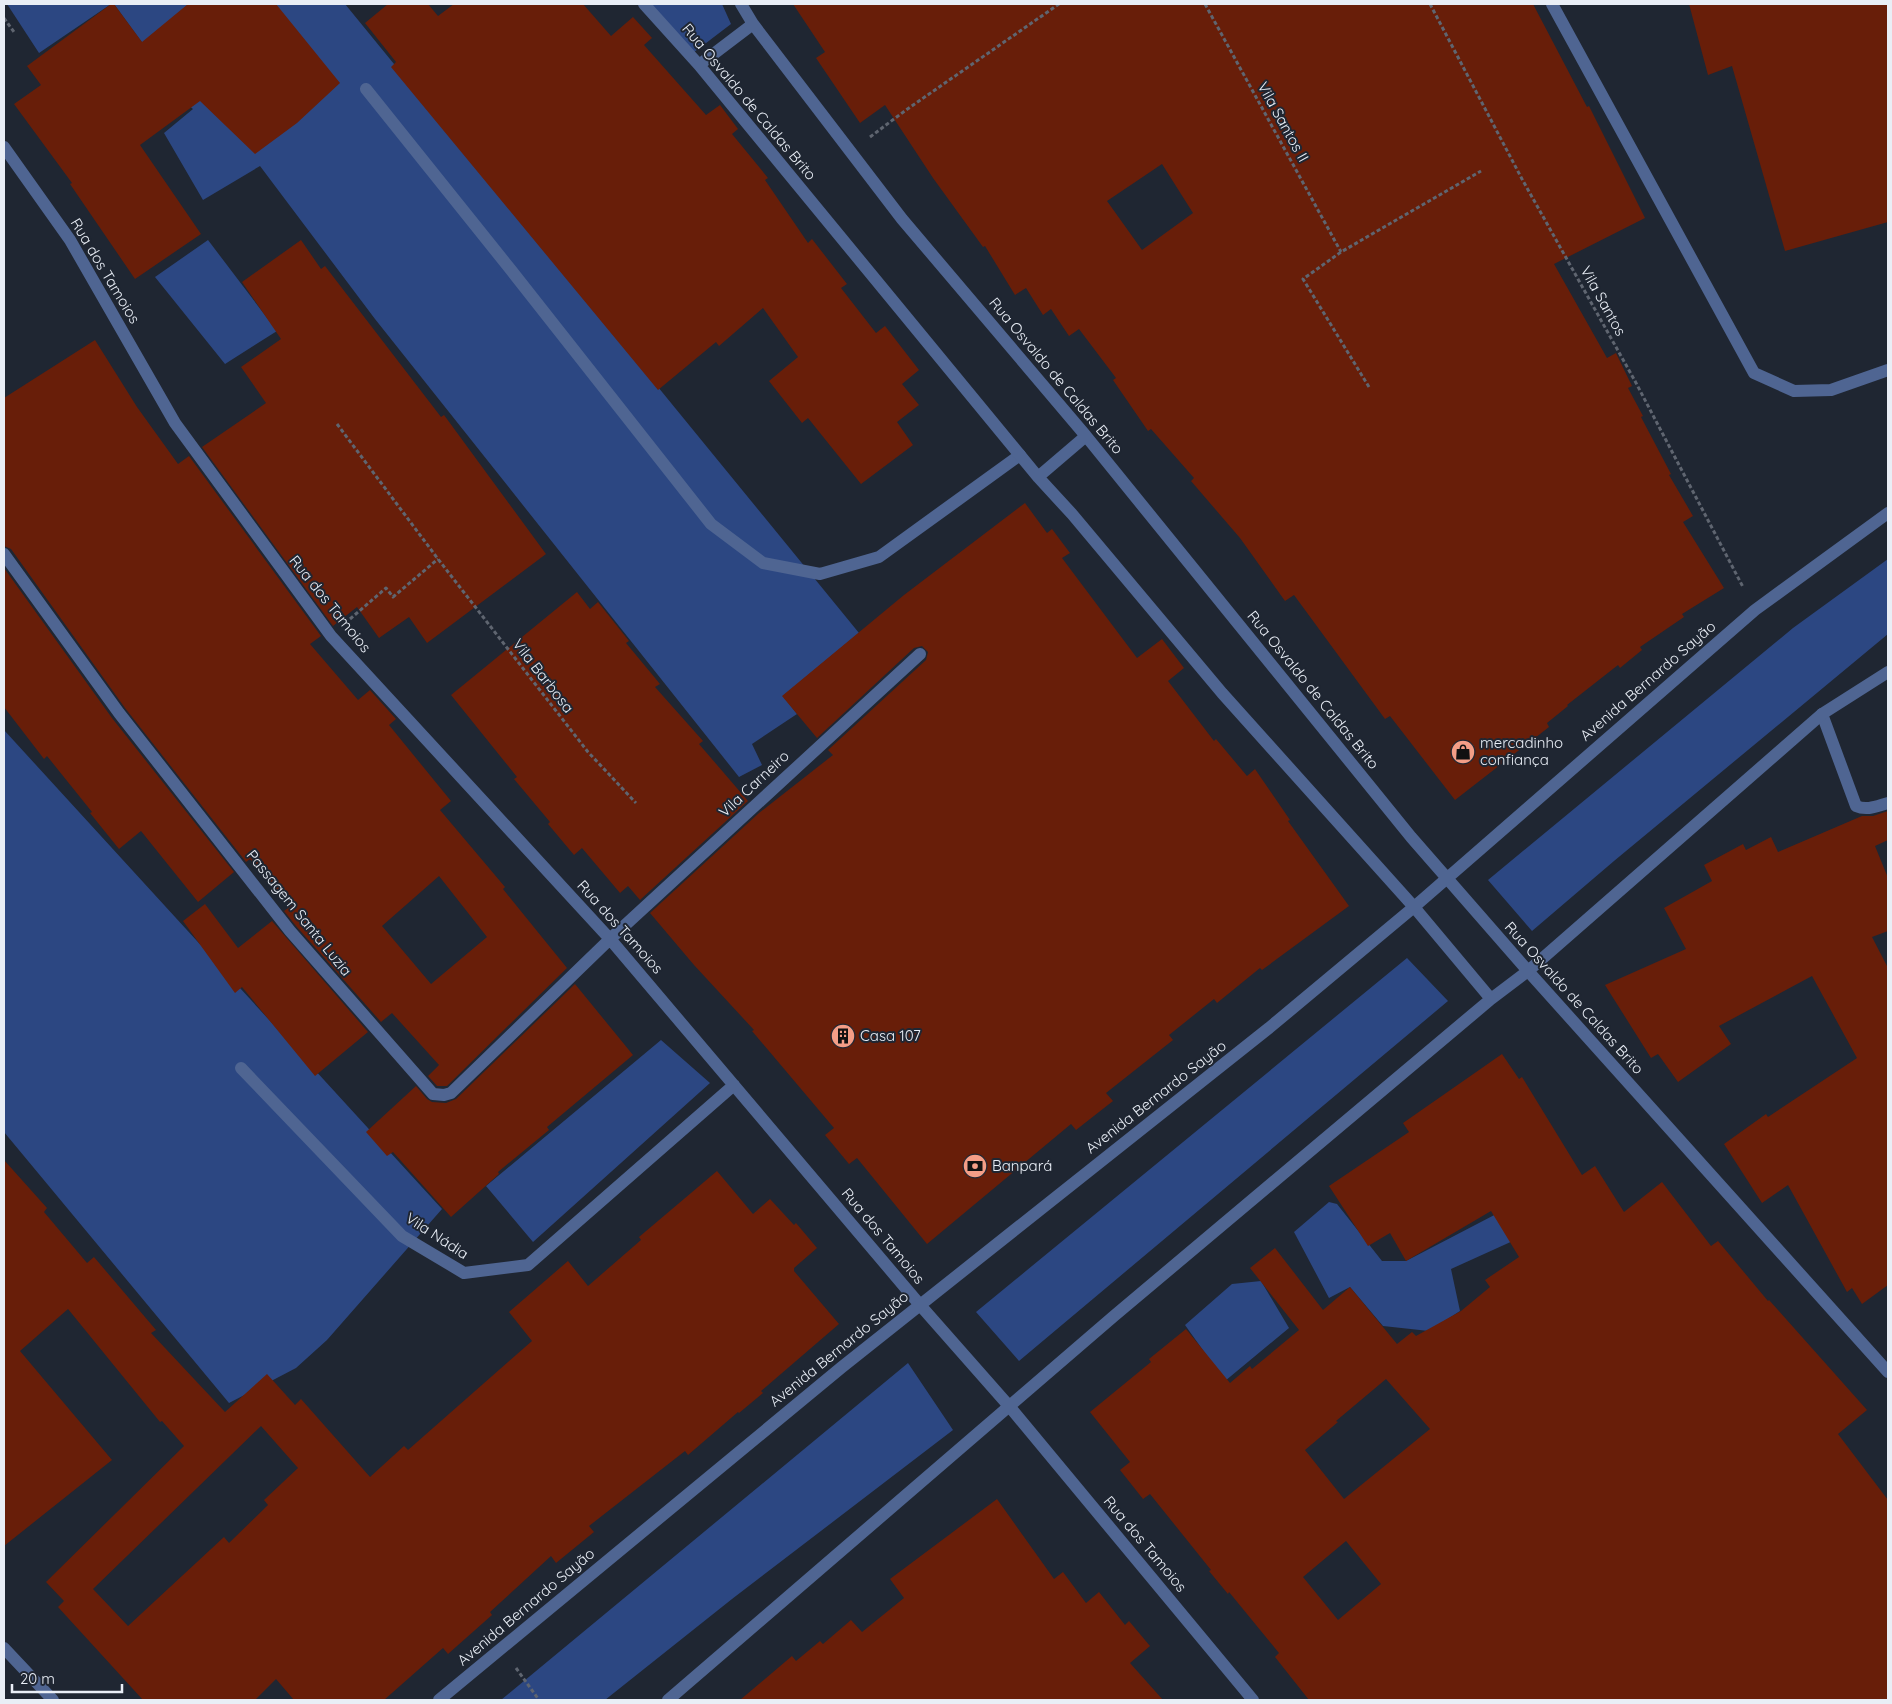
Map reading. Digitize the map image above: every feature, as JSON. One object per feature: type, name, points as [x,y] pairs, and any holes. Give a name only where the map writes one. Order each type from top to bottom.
[{"type":"street","name":"Rua Osvaldo de Caldas Brito","points":[[644,4],[699,65],[1038,477],[1072,514],[1222,693],[1414,907],[1491,999]]},
{"type":"street","name":"Rua Osvaldo de Caldas Brito","points":[[741,4],[752,24],[902,219],[1086,436],[1411,837],[1528,971],[1888,1372]]},
{"type":"street","points":[[1552,4],[1754,373],[1794,392],[1831,390],[1888,370]]},
{"type":"street","points":[[699,65],[752,24]]},
{"type":"street","points":[[366,89],[712,524],[763,562],[820,574],[879,557],[1020,455]]},
{"type":"street","name":"Rua dos Tamoios","points":[[4,147],[70,240],[174,423],[331,636],[610,939],[1009,1406],[1253,1700]]},
{"type":"street","points":[[1038,477],[1086,436]]},
{"type":"street","name":"Avenida Bernardo Sayão","points":[[439,1700],[920,1304],[1269,1028],[1414,907],[1755,610],[1888,513]]},
{"type":"street","name":"Passagem Santa Luzia","points":[[4,554],[119,713],[290,931],[433,1094],[444,1096],[451,1093],[610,939]]},
{"type":"street","name":"Vila Carneiro","points":[[610,939],[920,654]]},
{"type":"street","points":[[668,1700],[1009,1406],[1491,999],[1528,971],[1822,714],[1888,672]]},
{"type":"street","points":[[1822,714],[1856,806],[1869,808],[1888,803]]},
{"type":"street","name":"Vila Nádia","points":[[241,1068],[402,1236],[464,1273],[528,1265],[734,1085]]},
{"type":"street","points":[[4,1648],[53,1700]]},
{"type":"path","points":[[850,152],[906,110],[1059,4]]},
{"type":"path","name":"Vila Santos II","points":[[1205,4],[1341,252]]},
{"type":"path","name":"Vila Santos","points":[[1430,4],[1522,179],[1635,382],[1755,610]]},
{"type":"path","points":[[4,18],[14,32]]},
{"type":"path","points":[[1369,387],[1303,279],[1341,252],[1481,171]]},
{"type":"path","name":"Vila Barbosa","points":[[337,424],[438,559],[588,752],[636,803]]},
{"type":"path","points":[[331,636],[386,588],[393,597],[438,559]]},
{"type":"path","points":[[502,1648],[539,1700]]},
{"type":"shaded area","points":[[7,4],[111,4],[39,53]]},
{"type":"shaded area","points":[[114,4],[345,4],[859,633],[783,696],[797,714],[752,744],[762,765],[739,777],[375,319],[260,166],[203,200],[164,133],[193,109],[187,104]]},
{"type":"shaded area","points":[[650,4],[722,4],[731,24],[693,53]]},
{"type":"shaded area","points":[[208,240],[277,331],[225,364],[155,277]]},
{"type":"shaded area","points":[[1888,559],[1888,634],[1532,931],[1488,880],[1793,628]]},
{"type":"shaded area","points":[[4,730],[442,1209],[327,1340],[296,1368],[229,1403],[4,1132]]},
{"type":"shaded area","points":[[1407,958],[1448,1001],[1019,1361],[976,1312]]},
{"type":"shaded area","points":[[661,1040],[710,1083],[533,1242],[486,1186]]},
{"type":"shaded area","points":[[1529,1197],[1539,1229],[1451,1269],[1460,1311],[1429,1331],[1383,1326],[1350,1287],[1329,1298],[1294,1232],[1329,1202],[1337,1204],[1382,1261],[1406,1261]]},
{"type":"shaded area","points":[[1261,1281],[1289,1328],[1225,1381],[1185,1325],[1232,1284]]},
{"type":"shaded area","points":[[908,1363],[953,1430],[732,1599],[605,1700],[501,1700]]},
{"type":"building","points":[[111,4],[114,4],[142,42],[188,4],[276,4],[340,83],[297,123],[255,154],[200,101],[140,145],[201,234],[135,279],[70,184],[72,183],[14,104],[41,85],[27,66]]},
{"type":"building","points":[[388,4],[428,4],[438,16],[454,4],[583,4],[611,36],[633,17],[652,38],[644,45],[706,115],[720,105],[738,129],[732,134],[768,178],[765,180],[808,243],[812,239],[847,284],[841,288],[876,333],[885,326],[919,370],[902,384],[919,405],[897,422],[913,445],[861,484],[808,418],[802,423],[769,381],[798,357],[763,308],[719,346],[716,342],[658,390],[391,67],[396,62],[365,23]]},
{"type":"building","points":[[793,4],[1533,4],[1587,107],[1589,106],[1645,218],[1554,264],[1607,358],[1616,353],[1632,386],[1628,388],[1643,416],[1641,417],[1671,474],[1669,475],[1693,516],[1683,522],[1724,588],[1682,614],[1684,617],[1640,647],[1642,650],[1620,668],[1618,665],[1567,705],[1547,723],[1549,727],[1455,800],[1390,716],[1385,719],[1294,595],[1285,601],[1240,538],[1191,481],[1194,478],[1151,429],[1148,431],[1113,380],[1116,378],[1079,329],[1069,336],[1051,309],[1043,315],[1026,288],[1015,295],[985,246],[983,247],[933,178],[885,105],[860,123],[816,58],[825,52]],"holes":[[[1162,164],[1193,213],[1142,250],[1107,201]]]},
{"type":"building","points":[[1689,4],[1888,4],[1888,222],[1785,251],[1732,66],[1708,75]]},
{"type":"building","points":[[301,240],[321,269],[325,266],[441,417],[444,415],[546,554],[427,643],[409,617],[379,638],[357,607],[333,626],[202,447],[266,403],[241,367],[281,339],[242,282]]},
{"type":"building","points":[[95,340],[137,407],[178,464],[189,456],[321,636],[310,644],[358,700],[370,690],[396,719],[389,725],[451,801],[440,810],[505,887],[503,889],[567,968],[447,1086],[437,1086],[428,1076],[439,1065],[392,1013],[381,1022],[296,926],[284,911],[291,906],[250,859],[246,862],[125,708],[11,549],[4,546],[4,398]],"holes":[[[439,876],[487,937],[431,984],[382,926]]]},
{"type":"building","points":[[1025,503],[1047,533],[1052,529],[1070,553],[1062,558],[1137,658],[1162,639],[1184,668],[1168,681],[1214,741],[1216,739],[1247,776],[1255,769],[1290,820],[1288,821],[1349,906],[1262,970],[1260,968],[1217,1003],[1214,999],[1169,1035],[1173,1040],[1106,1093],[1113,1101],[1076,1130],[1071,1124],[927,1244],[857,1158],[849,1164],[825,1135],[834,1128],[752,1031],[754,1030],[694,965],[650,913],[759,813],[833,755],[828,750],[926,660],[928,652],[922,646],[914,648],[817,738],[782,696],[904,595]]},
{"type":"building","points":[[4,568],[112,718],[234,872],[198,902],[141,831],[119,849],[47,756],[44,759],[4,707]]},
{"type":"building","points":[[577,592],[590,609],[598,602],[629,641],[626,643],[660,684],[655,687],[703,741],[699,744],[748,801],[640,900],[628,886],[620,893],[582,848],[574,855],[548,824],[550,822],[514,779],[517,777],[451,695]]},
{"type":"building","points":[[1888,811],[1888,840],[1875,846],[1888,878],[1888,931],[1872,937],[1888,968],[1888,1285],[1862,1304],[1852,1288],[1847,1292],[1788,1185],[1762,1203],[1724,1144],[1766,1114],[1768,1117],[1857,1058],[1812,976],[1719,1026],[1731,1044],[1678,1082],[1658,1054],[1651,1058],[1605,985],[1686,949],[1664,908],[1712,881],[1704,865],[1743,844],[1746,850],[1771,837],[1778,852],[1862,816],[1873,816]]},
{"type":"building","points":[[205,904],[238,948],[272,921],[368,1032],[315,1076],[242,987],[235,993],[183,921]]},
{"type":"building","points":[[575,984],[633,1055],[547,1127],[549,1130],[498,1172],[499,1174],[451,1217],[393,1152],[387,1156],[366,1132],[416,1086],[432,1102],[446,1103],[456,1099]]},
{"type":"building","points":[[1502,1054],[1519,1079],[1522,1077],[1582,1175],[1595,1166],[1624,1212],[1662,1182],[1711,1246],[1718,1241],[1768,1301],[1867,1410],[1838,1434],[1888,1500],[1888,1700],[1309,1700],[1275,1657],[1279,1653],[1229,1592],[1228,1594],[1209,1571],[1211,1570],[1150,1494],[1143,1499],[1120,1470],[1130,1462],[1090,1412],[1151,1362],[1149,1359],[1186,1329],[1230,1383],[1250,1366],[1252,1369],[1299,1330],[1250,1268],[1275,1248],[1323,1310],[1350,1287],[1397,1344],[1412,1332],[1416,1336],[1461,1311],[1490,1287],[1485,1280],[1519,1257],[1491,1211],[1406,1261],[1390,1233],[1368,1246],[1329,1186],[1409,1132],[1403,1123]],"holes":[[[1386,1379],[1430,1429],[1344,1499],[1305,1450]],[[1346,1541],[1381,1584],[1338,1620],[1303,1577]]]},
{"type":"building","points":[[4,1160],[47,1208],[44,1212],[87,1263],[94,1257],[156,1330],[151,1333],[225,1412],[267,1374],[295,1405],[301,1399],[370,1477],[404,1446],[408,1450],[532,1341],[509,1312],[568,1261],[588,1286],[641,1240],[639,1237],[717,1171],[753,1214],[770,1199],[794,1225],[796,1223],[817,1248],[794,1268],[794,1271],[839,1324],[761,1391],[763,1393],[688,1455],[685,1451],[589,1526],[594,1532],[556,1563],[551,1556],[490,1612],[492,1615],[448,1654],[443,1648],[384,1700],[294,1700],[276,1679],[255,1700],[143,1700],[58,1607],[64,1601],[46,1582],[184,1446],[162,1421],[160,1422],[68,1309],[20,1351],[112,1460],[4,1546]],"holes":[[[261,1426],[298,1468],[264,1500],[268,1505],[229,1543],[224,1537],[128,1626],[93,1589]]]},
{"type":"building","points":[[997,1499],[1054,1579],[1063,1572],[1086,1603],[1099,1592],[1125,1625],[1129,1621],[1150,1646],[1130,1663],[1163,1700],[740,1700],[792,1656],[796,1661],[820,1641],[823,1644],[851,1620],[862,1632],[904,1598],[890,1579]]},
{"type":"place","name":"mercadinho confiança","points":[[1463,752]]},
{"type":"place","name":"Casa 107","points":[[843,1036]]},
{"type":"place","name":"Banpará","points":[[975,1166]]}]
